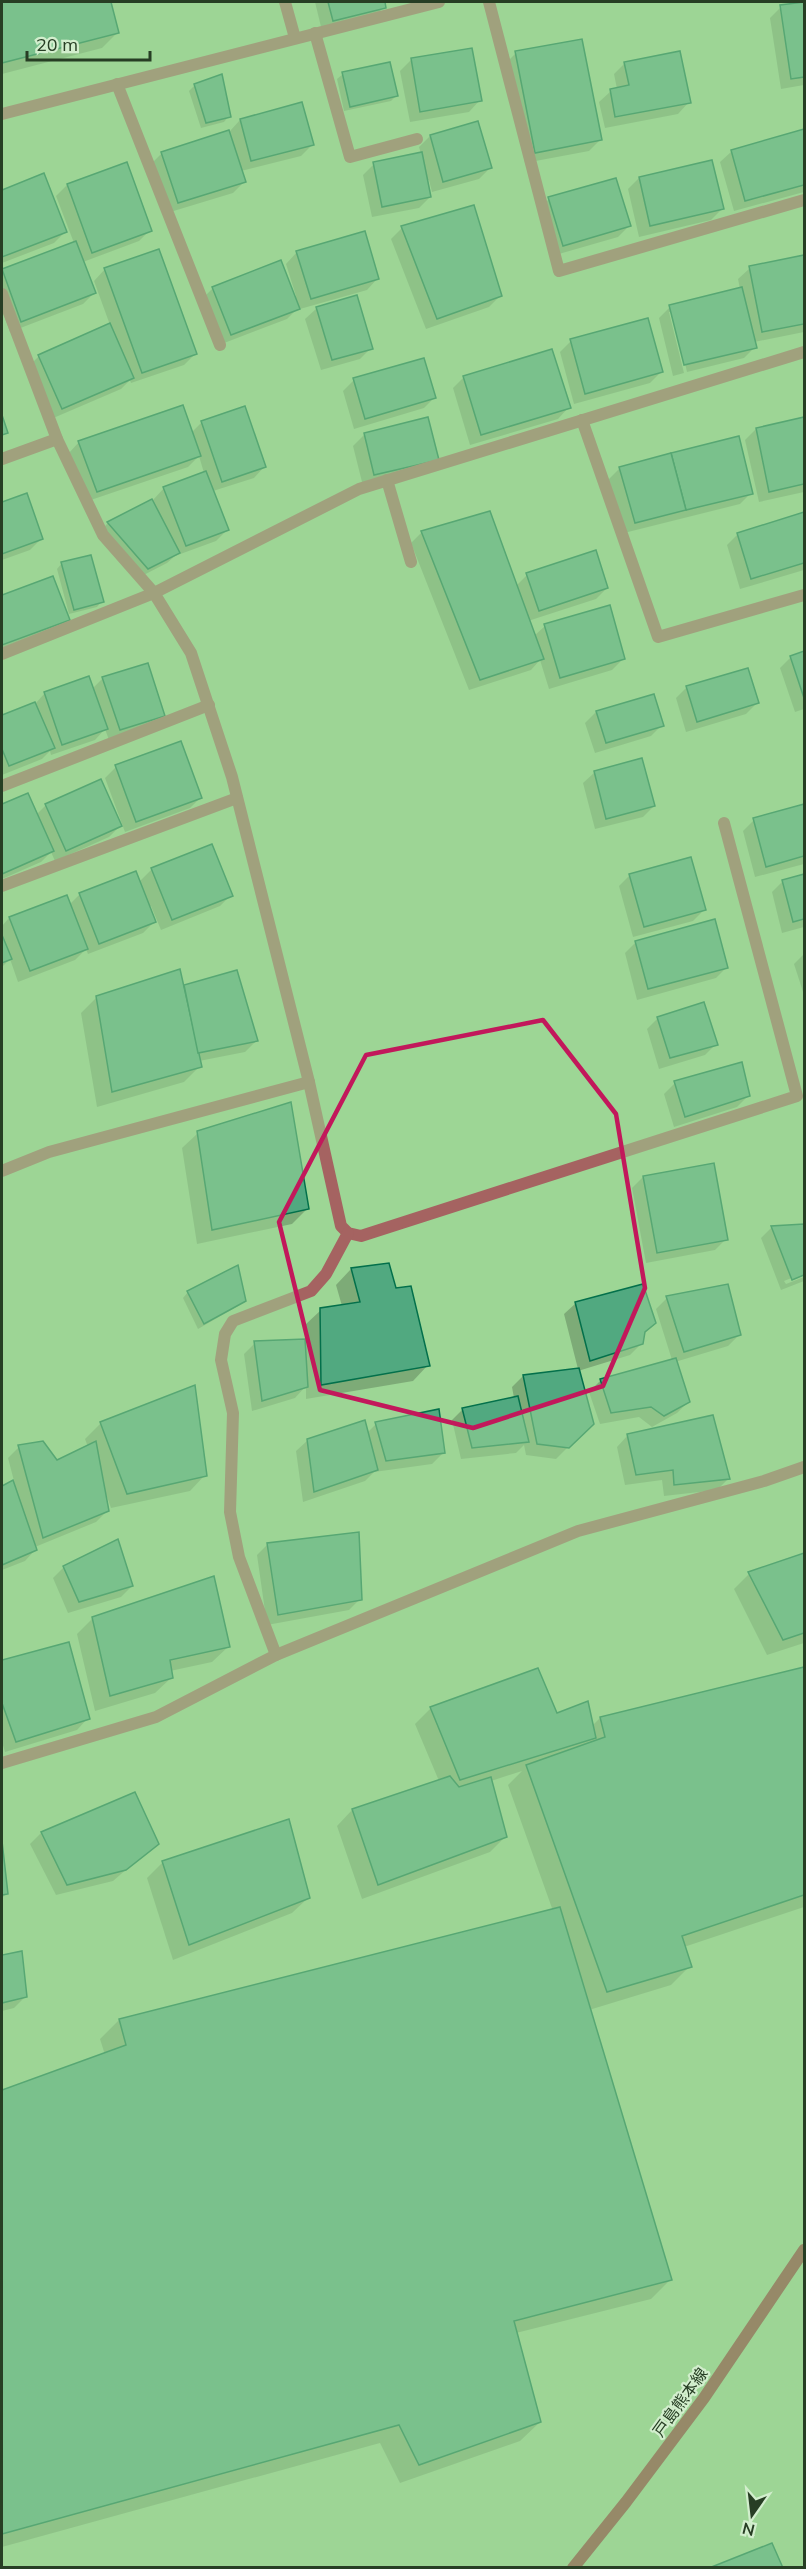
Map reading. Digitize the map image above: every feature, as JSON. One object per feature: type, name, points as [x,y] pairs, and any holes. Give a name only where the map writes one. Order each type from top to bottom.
[{"type":"main road","name":"戸島熊本線","points":[[573,2568],[704,2398],[804,2250]]},
{"type":"street","points":[[285,2],[294,38]]},
{"type":"street","points":[[2,114],[439,2]]},
{"type":"street","points":[[489,2],[559,271],[804,200]]},
{"type":"street","points":[[315,33],[350,157],[417,139]]},
{"type":"street","points":[[117,84],[220,345]]},
{"type":"street","points":[[2,294],[57,439],[103,535],[154,593],[191,653],[237,798],[309,1082],[341,1226],[348,1233],[361,1236],[801,1095],[724,823]]},
{"type":"street","points":[[2,654],[154,593],[359,489],[804,352]]},
{"type":"street","points":[[582,420],[658,637],[804,595]]},
{"type":"street","points":[[2,459],[57,439]]},
{"type":"street","points":[[387,480],[411,562]]},
{"type":"street","points":[[2,786],[209,705]]},
{"type":"street","points":[[2,886],[237,798]]},
{"type":"street","points":[[2,1171],[50,1152],[309,1082]]},
{"type":"street","points":[[276,1654],[239,1557],[230,1512],[233,1413],[221,1360],[225,1334],[233,1321],[311,1291],[326,1274],[348,1233]]},
{"type":"street","points":[[2,1763],[156,1717],[276,1654],[578,1531],[764,1481],[804,1467]]},
{"type":"highlighted area","points":[[543,1020],[616,1114],[645,1288],[603,1386],[473,1428],[320,1390],[279,1222],[366,1055]]},
{"type":"building","points":[[2,2],[111,2],[119,33],[2,63]]},
{"type":"building","points":[[328,2],[385,2],[386,8],[333,21]]},
{"type":"building","points":[[804,2],[804,77],[791,79],[780,5]]},
{"type":"building","points":[[582,39],[602,140],[535,153],[515,51]]},
{"type":"building","points":[[472,48],[482,101],[420,112],[411,58]]},
{"type":"building","points":[[680,51],[691,103],[615,117],[610,89],[629,85],[624,62]]},
{"type":"building","points":[[390,62],[398,96],[350,107],[342,72]]},
{"type":"building","points":[[222,74],[231,117],[206,123],[194,84]]},
{"type":"building","points":[[302,102],[314,145],[251,161],[240,119]]},
{"type":"building","points":[[478,121],[492,168],[443,182],[430,135]]},
{"type":"building","points":[[804,129],[804,185],[745,201],[731,150]]},
{"type":"building","points":[[229,130],[246,182],[178,203],[161,152]]},
{"type":"building","points":[[422,152],[431,197],[382,207],[373,162]]},
{"type":"building","points":[[712,160],[724,209],[650,226],[639,177]]},
{"type":"building","points":[[127,162],[152,231],[92,253],[67,184]]},
{"type":"building","points":[[44,173],[67,232],[2,257],[2,190]]},
{"type":"building","points":[[616,178],[631,226],[563,246],[548,197]]},
{"type":"building","points":[[474,205],[502,296],[437,319],[401,226]]},
{"type":"building","points":[[365,231],[379,279],[311,299],[296,251]]},
{"type":"building","points":[[76,241],[96,293],[21,322],[2,269]]},
{"type":"building","points":[[159,249],[197,354],[142,373],[104,268]]},
{"type":"building","points":[[804,255],[804,324],[762,332],[749,266]]},
{"type":"building","points":[[281,260],[300,309],[231,335],[212,287]]},
{"type":"building","points":[[742,287],[757,348],[684,365],[669,305]]},
{"type":"building","points":[[357,295],[373,349],[332,360],[316,307]]},
{"type":"building","points":[[648,318],[663,372],[585,394],[570,339]]},
{"type":"building","points":[[110,323],[134,378],[62,409],[38,355]]},
{"type":"building","points":[[552,349],[571,408],[481,435],[463,376]]},
{"type":"building","points":[[424,358],[436,398],[365,419],[353,378]]},
{"type":"building","points":[[183,405],[201,456],[97,492],[78,441]]},
{"type":"building","points":[[245,406],[266,467],[222,482],[201,421]]},
{"type":"building","points":[[2,415],[8,433],[2,435]]},
{"type":"building","points":[[428,417],[439,460],[374,475],[364,433]]},
{"type":"building","points":[[804,417],[804,484],[769,492],[756,428]]},
{"type":"building","points":[[739,436],[753,494],[686,510],[671,453]]},
{"type":"building","points":[[671,453],[686,510],[635,523],[619,467]]},
{"type":"building","points":[[206,471],[229,530],[186,546],[163,487]]},
{"type":"building","points":[[27,493],[43,539],[2,554],[2,502]]},
{"type":"building","points":[[152,499],[180,553],[148,569],[107,522]]},
{"type":"building","points":[[490,511],[544,659],[480,680],[421,531]]},
{"type":"building","points":[[804,512],[804,563],[751,579],[737,533]]},
{"type":"building","points":[[596,550],[608,588],[539,611],[526,573]]},
{"type":"building","points":[[91,555],[104,602],[74,610],[61,562]]},
{"type":"building","points":[[53,576],[70,620],[2,645],[2,595]]},
{"type":"building","points":[[610,605],[625,659],[560,678],[544,624]]},
{"type":"building","points":[[804,651],[804,698],[790,656]]},
{"type":"building","points":[[148,663],[165,716],[120,730],[102,677]]},
{"type":"building","points":[[748,668],[759,703],[697,722],[686,686]]},
{"type":"building","points":[[89,676],[108,729],[62,745],[44,692]]},
{"type":"building","points":[[654,694],[664,726],[606,743],[596,711]]},
{"type":"building","points":[[35,702],[55,748],[9,766],[2,749],[2,715]]},
{"type":"building","points":[[181,741],[202,798],[136,822],[115,765]]},
{"type":"building","points":[[642,758],[655,806],[606,819],[594,771]]},
{"type":"building","points":[[101,779],[122,826],[66,851],[45,804]]},
{"type":"building","points":[[28,793],[54,851],[2,874],[2,804]]},
{"type":"building","points":[[804,804],[804,856],[766,867],[753,818]]},
{"type":"building","points":[[212,844],[233,896],[172,920],[151,868]]},
{"type":"building","points":[[691,857],[706,910],[644,927],[629,874]]},
{"type":"building","points":[[136,871],[156,922],[99,944],[79,893]]},
{"type":"building","points":[[804,874],[804,919],[793,922],[782,880]]},
{"type":"building","points":[[67,895],[88,949],[30,971],[9,917]]},
{"type":"building","points":[[715,919],[728,968],[648,989],[635,941]]},
{"type":"building","points":[[2,935],[12,959],[2,963]]},
{"type":"building","points":[[180,969],[202,1067],[112,1092],[96,996]]},
{"type":"building","points":[[237,970],[258,1041],[198,1053],[184,985]]},
{"type":"building","points":[[704,1002],[718,1045],[670,1058],[657,1017]]},
{"type":"building","points":[[742,1062],[750,1096],[685,1117],[674,1081]]},
{"type":"building","points":[[291,1102],[309,1209],[212,1230],[197,1131]]},
{"type":"building","points":[[714,1163],[728,1240],[657,1253],[643,1176]]},
{"type":"building","points":[[804,1224],[804,1275],[792,1280],[771,1226]]},
{"type":"building","points":[[389,1263],[396,1288],[411,1286],[430,1366],[321,1385],[320,1308],[360,1302],[351,1268]]},
{"type":"building","points":[[238,1265],[246,1301],[204,1324],[187,1291]]},
{"type":"building","points":[[643,1284],[656,1323],[645,1332],[643,1344],[590,1361],[575,1302]]},
{"type":"building","points":[[728,1284],[741,1335],[684,1352],[666,1296]]},
{"type":"building","points":[[305,1339],[308,1387],[262,1401],[254,1341]]},
{"type":"building","points":[[676,1358],[690,1402],[664,1416],[651,1407],[611,1413],[600,1379]]},
{"type":"building","points":[[579,1368],[594,1424],[569,1448],[537,1444],[523,1375]]},
{"type":"building","points":[[195,1385],[207,1476],[127,1494],[100,1422]]},
{"type":"building","points":[[518,1396],[529,1442],[472,1448],[462,1408]]},
{"type":"building","points":[[439,1409],[445,1453],[386,1461],[375,1422]]},
{"type":"building","points":[[713,1415],[730,1479],[674,1485],[673,1470],[636,1475],[627,1434]]},
{"type":"building","points":[[365,1420],[378,1470],[314,1492],[307,1439]]},
{"type":"building","points":[[43,1441],[57,1460],[96,1441],[109,1511],[43,1538],[18,1445]]},
{"type":"building","points":[[13,1480],[37,1550],[2,1565],[2,1486]]},
{"type":"building","points":[[359,1532],[362,1600],[278,1615],[267,1543]]},
{"type":"building","points":[[118,1539],[133,1586],[79,1602],[63,1566]]},
{"type":"building","points":[[804,1553],[804,1633],[783,1640],[748,1572]]},
{"type":"building","points":[[214,1576],[230,1647],[170,1660],[173,1678],[110,1696],[92,1617]]},
{"type":"building","points":[[69,1642],[90,1719],[16,1742],[2,1703],[2,1660]]},
{"type":"building","points":[[804,1667],[804,1895],[682,1936],[692,1967],[607,1992],[526,1765],[605,1737],[600,1717]]},
{"type":"building","points":[[538,1668],[557,1713],[588,1701],[596,1738],[460,1780],[430,1707]]},
{"type":"building","points":[[450,1776],[459,1787],[491,1777],[507,1837],[378,1885],[352,1809]]},
{"type":"building","points":[[135,1792],[159,1844],[126,1870],[67,1885],[41,1832]]},
{"type":"building","points":[[289,1819],[310,1898],[189,1945],[162,1861]]},
{"type":"building","points":[[2,1841],[8,1894],[2,1895]]},
{"type":"building","points":[[560,1907],[672,2280],[514,2321],[541,2422],[419,2465],[399,2425],[2,2534],[2,2090],[126,2045],[119,2019]]},
{"type":"building","points":[[22,1951],[27,1997],[2,2003],[2,1955]]},
{"type":"building","points":[[772,2543],[783,2568],[709,2568]]}]
